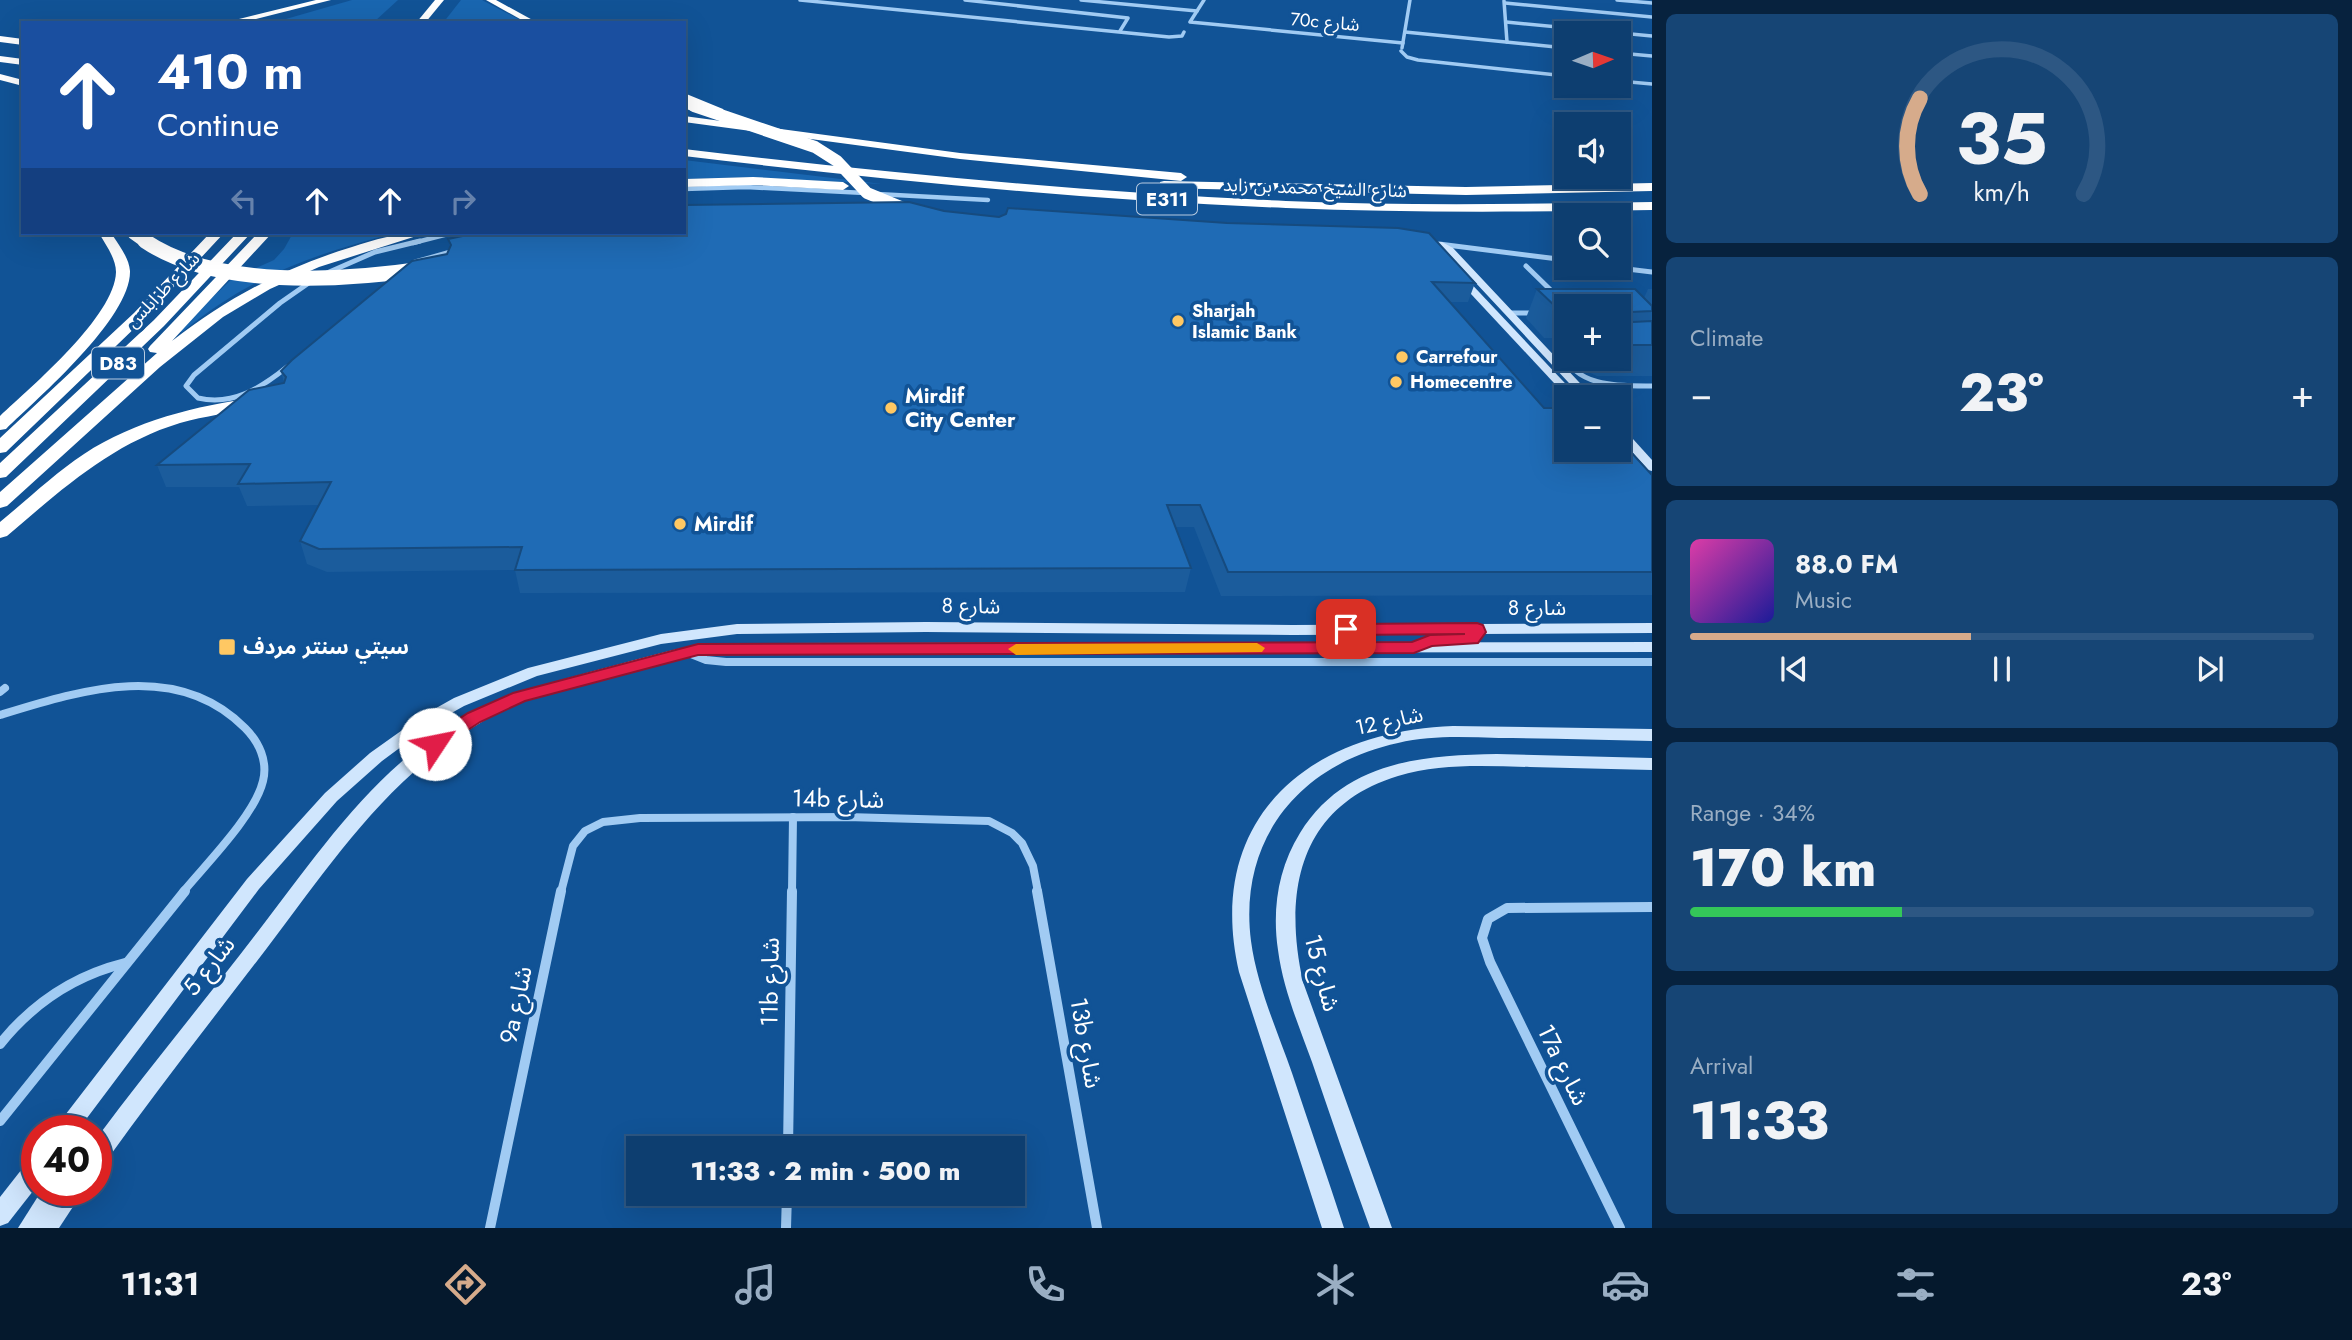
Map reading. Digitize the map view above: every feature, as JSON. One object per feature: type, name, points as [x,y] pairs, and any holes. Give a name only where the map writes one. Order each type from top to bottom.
[{"type":"highway","points":[[236,21],[327,0]]},
{"type":"highway","points":[[262,21],[339,0]]},
{"type":"highway","points":[[422,21],[440,0]]},
{"type":"highway","points":[[436,21],[452,0]]},
{"type":"highway","points":[[490,0],[531,21]]},
{"type":"highway","points":[[0,37],[21,39]]},
{"type":"highway","points":[[0,47],[21,50]]},
{"type":"highway","points":[[0,59],[21,62]]},
{"type":"highway","points":[[0,73],[21,72]]},
{"type":"highway","points":[[0,73],[21,78]]},
{"type":"highway","points":[[0,73],[21,82]]},
{"type":"highway","points":[[686,97],[745,119],[854,142]]},
{"type":"highway","points":[[686,104],[808,144],[832,157],[853,182],[867,192],[922,216]]},
{"type":"highway","points":[[686,119],[1042,166],[1178,177],[1270,188]]},
{"type":"highway","points":[[686,126],[760,134],[808,144]]},
{"type":"highway","name":"شارع الشيخ محمد بن زايد","points":[[686,139],[946,170],[1160,184],[1466,191],[1652,187]]},
{"type":"highway","name":"شارع الشيخ محمد بن زايد","points":[[686,152],[833,171],[1019,189],[1216,202],[1393,209],[1652,206]]},
{"type":"highway","points":[[686,183],[783,182],[1002,201],[1232,213],[1315,214],[1393,209]]},
{"type":"highway","points":[[0,425],[111,309],[118,295],[123,270],[106,235]]},
{"type":"highway","points":[[136,235],[155,248],[204,265],[285,276],[392,278],[444,264]]},
{"type":"highway","points":[[0,502],[188,337],[232,305],[286,276],[325,260],[412,235]]},
{"type":"highway","name":"شارع طرابلس","points":[[0,448],[139,316],[213,237]]},
{"type":"highway","points":[[55,452],[255,237]]},
{"type":"highway","name":"شارع طرابلس","points":[[0,473],[124,357],[231,248],[255,237]]},
{"type":"highway","points":[[0,532],[91,458],[127,438],[169,421],[207,410],[273,400]]},
{"type":"street","points":[[803,0],[1161,36],[1180,36],[1203,0]]},
{"type":"street","points":[[965,0],[1129,18],[1120,32]]},
{"type":"street","points":[[1081,0],[1196,11]]},
{"type":"street","points":[[1410,0],[1401,51],[1401,56],[1408,60],[1554,75]]},
{"type":"street","points":[[1617,0],[1652,3]]},
{"type":"street","points":[[1507,42],[1505,2],[1652,17]]},
{"type":"street","name":"70c شارع","points":[[1190,22],[1403,43]]},
{"type":"street","points":[[1506,22],[1652,36]]},
{"type":"street","points":[[1405,32],[1554,47]]},
{"type":"street","points":[[1631,54],[1652,56]]},
{"type":"street","points":[[1631,82],[1652,84]]},
{"type":"street","points":[[686,189],[755,187],[1002,201]]},
{"type":"street","points":[[903,216],[922,216]]},
{"type":"street","points":[[289,365],[256,390],[230,398],[198,398],[189,393],[186,386],[194,375],[307,284],[375,252],[444,235]]},
{"type":"street","points":[[1437,243],[1554,258]]},
{"type":"street","points":[[1437,243],[1436,250],[1442,258],[1562,385]]},
{"type":"street","points":[[1437,243],[1450,250],[1577,385]]},
{"type":"street","points":[[387,283],[417,261],[462,249]]},
{"type":"street","points":[[398,281],[418,265],[444,264]]},
{"type":"street","points":[[1526,267],[1554,294]]},
{"type":"street","points":[[1631,269],[1652,272]]},
{"type":"street","points":[[1488,306],[1501,311],[1534,346],[1548,355]]},
{"type":"street","points":[[1511,313],[1538,313]]},
{"type":"street","points":[[1578,371],[1594,383],[1652,386]]},
{"type":"street","points":[[1631,447],[1652,467]]},
{"type":"street","points":[[1631,451],[1652,480]]},
{"type":"street","name":"شارع 8","points":[[331,797],[376,757],[427,720],[486,690],[558,665],[661,639],[698,633],[737,629],[843,627],[1652,628]]},
{"type":"street","points":[[1414,648],[1430,640],[1472,639],[1478,635],[1477,629]]},
{"type":"street","name":"شارع 8","points":[[363,808],[395,774],[421,753],[474,718],[500,705],[546,689],[686,652],[744,647],[1652,647]]},
{"type":"street","points":[[686,652],[705,660],[726,662],[830,660],[903,664],[1044,660],[1652,662]]},
{"type":"street","points":[[0,715],[100,688],[161,687],[194,694],[221,705],[242,722],[264,755],[265,777],[256,800],[0,1121]]},
{"type":"street","name":"شارع 12","points":[[1333,1228],[1248,968],[1240,919],[1243,876],[1249,856],[1275,805],[1313,771],[1351,750],[1401,736],[1433,733],[1652,735]]},
{"type":"street","name":"شارع 15","points":[[1381,1228],[1293,982],[1284,933],[1286,889],[1307,830],[1319,815],[1346,791],[1368,779],[1406,767],[1475,759],[1651,765]]},
{"type":"street","name":"شارع 5","points":[[77,1115],[253,884],[331,797]]},
{"type":"street","name":"شارع 5","points":[[112,1136],[315,867],[363,808]]},
{"type":"street","name":"14b شارع","points":[[620,820],[793,817],[989,821],[1006,827],[1020,838],[1029,851],[1034,866]]},
{"type":"street","name":"11b شارع","points":[[788,1136],[793,817]]},
{"type":"street","name":"9a شارع","points":[[490,1228],[572,847],[579,836],[591,827],[620,820]]},
{"type":"street","name":"13b شارع","points":[[1034,866],[1097,1228]]},
{"type":"street","name":"17a شارع","points":[[1620,1228],[1484,950],[1482,938],[1488,919],[1497,912],[1520,906],[1652,907]]},
{"type":"street","points":[[0,1044],[25,1015],[63,987],[93,972],[126,963]]},
{"type":"street","points":[[0,1214],[21,1188]]},
{"type":"street","points":[[29,1228],[44,1206]]},
{"type":"street","points":[[45,1228],[61,1206]]},
{"type":"street","points":[[786,1228],[787,1206]]},
{"type":"shaded area","points":[[352,0],[398,0],[375,21],[279,21]]},
{"type":"shaded area","points":[[461,0],[482,0],[522,21],[445,21]]},
{"type":"shaded area","points":[[686,160],[882,184],[747,177],[686,179]]},
{"type":"shaded area","points":[[292,235],[389,235],[309,259],[283,270],[232,296],[182,332],[175,332],[232,279],[274,260]]},
{"type":"building","name":"Mirdif City Center","points":[[909,202],[944,211],[999,217],[1006,214],[1008,208],[1227,223],[1398,228],[1429,233],[1475,283],[1432,282],[1544,408],[1554,408],[1554,462],[1631,462],[1631,452],[1652,475],[1652,572],[1228,572],[1200,505],[1167,505],[1191,568],[515,570],[522,547],[319,549],[300,541],[331,482],[238,484],[250,464],[157,465],[249,390],[284,383],[286,377],[281,371],[292,360],[412,261],[447,254],[451,245],[448,239],[467,235],[686,235],[686,205]]},
{"type":"building","points":[[1537,289],[1635,289],[1652,306],[1652,311],[1631,312],[1631,294],[1554,294],[1554,305]]},
{"type":"building","points":[[1631,320],[1652,321],[1652,345],[1631,345]]},
{"type":"slow traffic","points":[[1016,649],[1257,648]]},
{"type":"place","name":"Sharjah Islamic Bank","points":[[1178,321]]},
{"type":"place","name":"Carrefour","points":[[1402,357]]},
{"type":"place","name":"Homecentre","points":[[1396,382]]},
{"type":"place","name":"Mirdif City Center","points":[[891,408]]},
{"type":"place","name":"Mirdif","points":[[680,524]]},
{"type":"place","name":"سيتي سنتر مردف","points":[[227,647]]},
{"type":"route","points":[[435,744],[474,718],[519,697],[698,649],[1414,648],[1430,640],[1468,640],[1478,635],[1477,629],[1346,629]]}]
